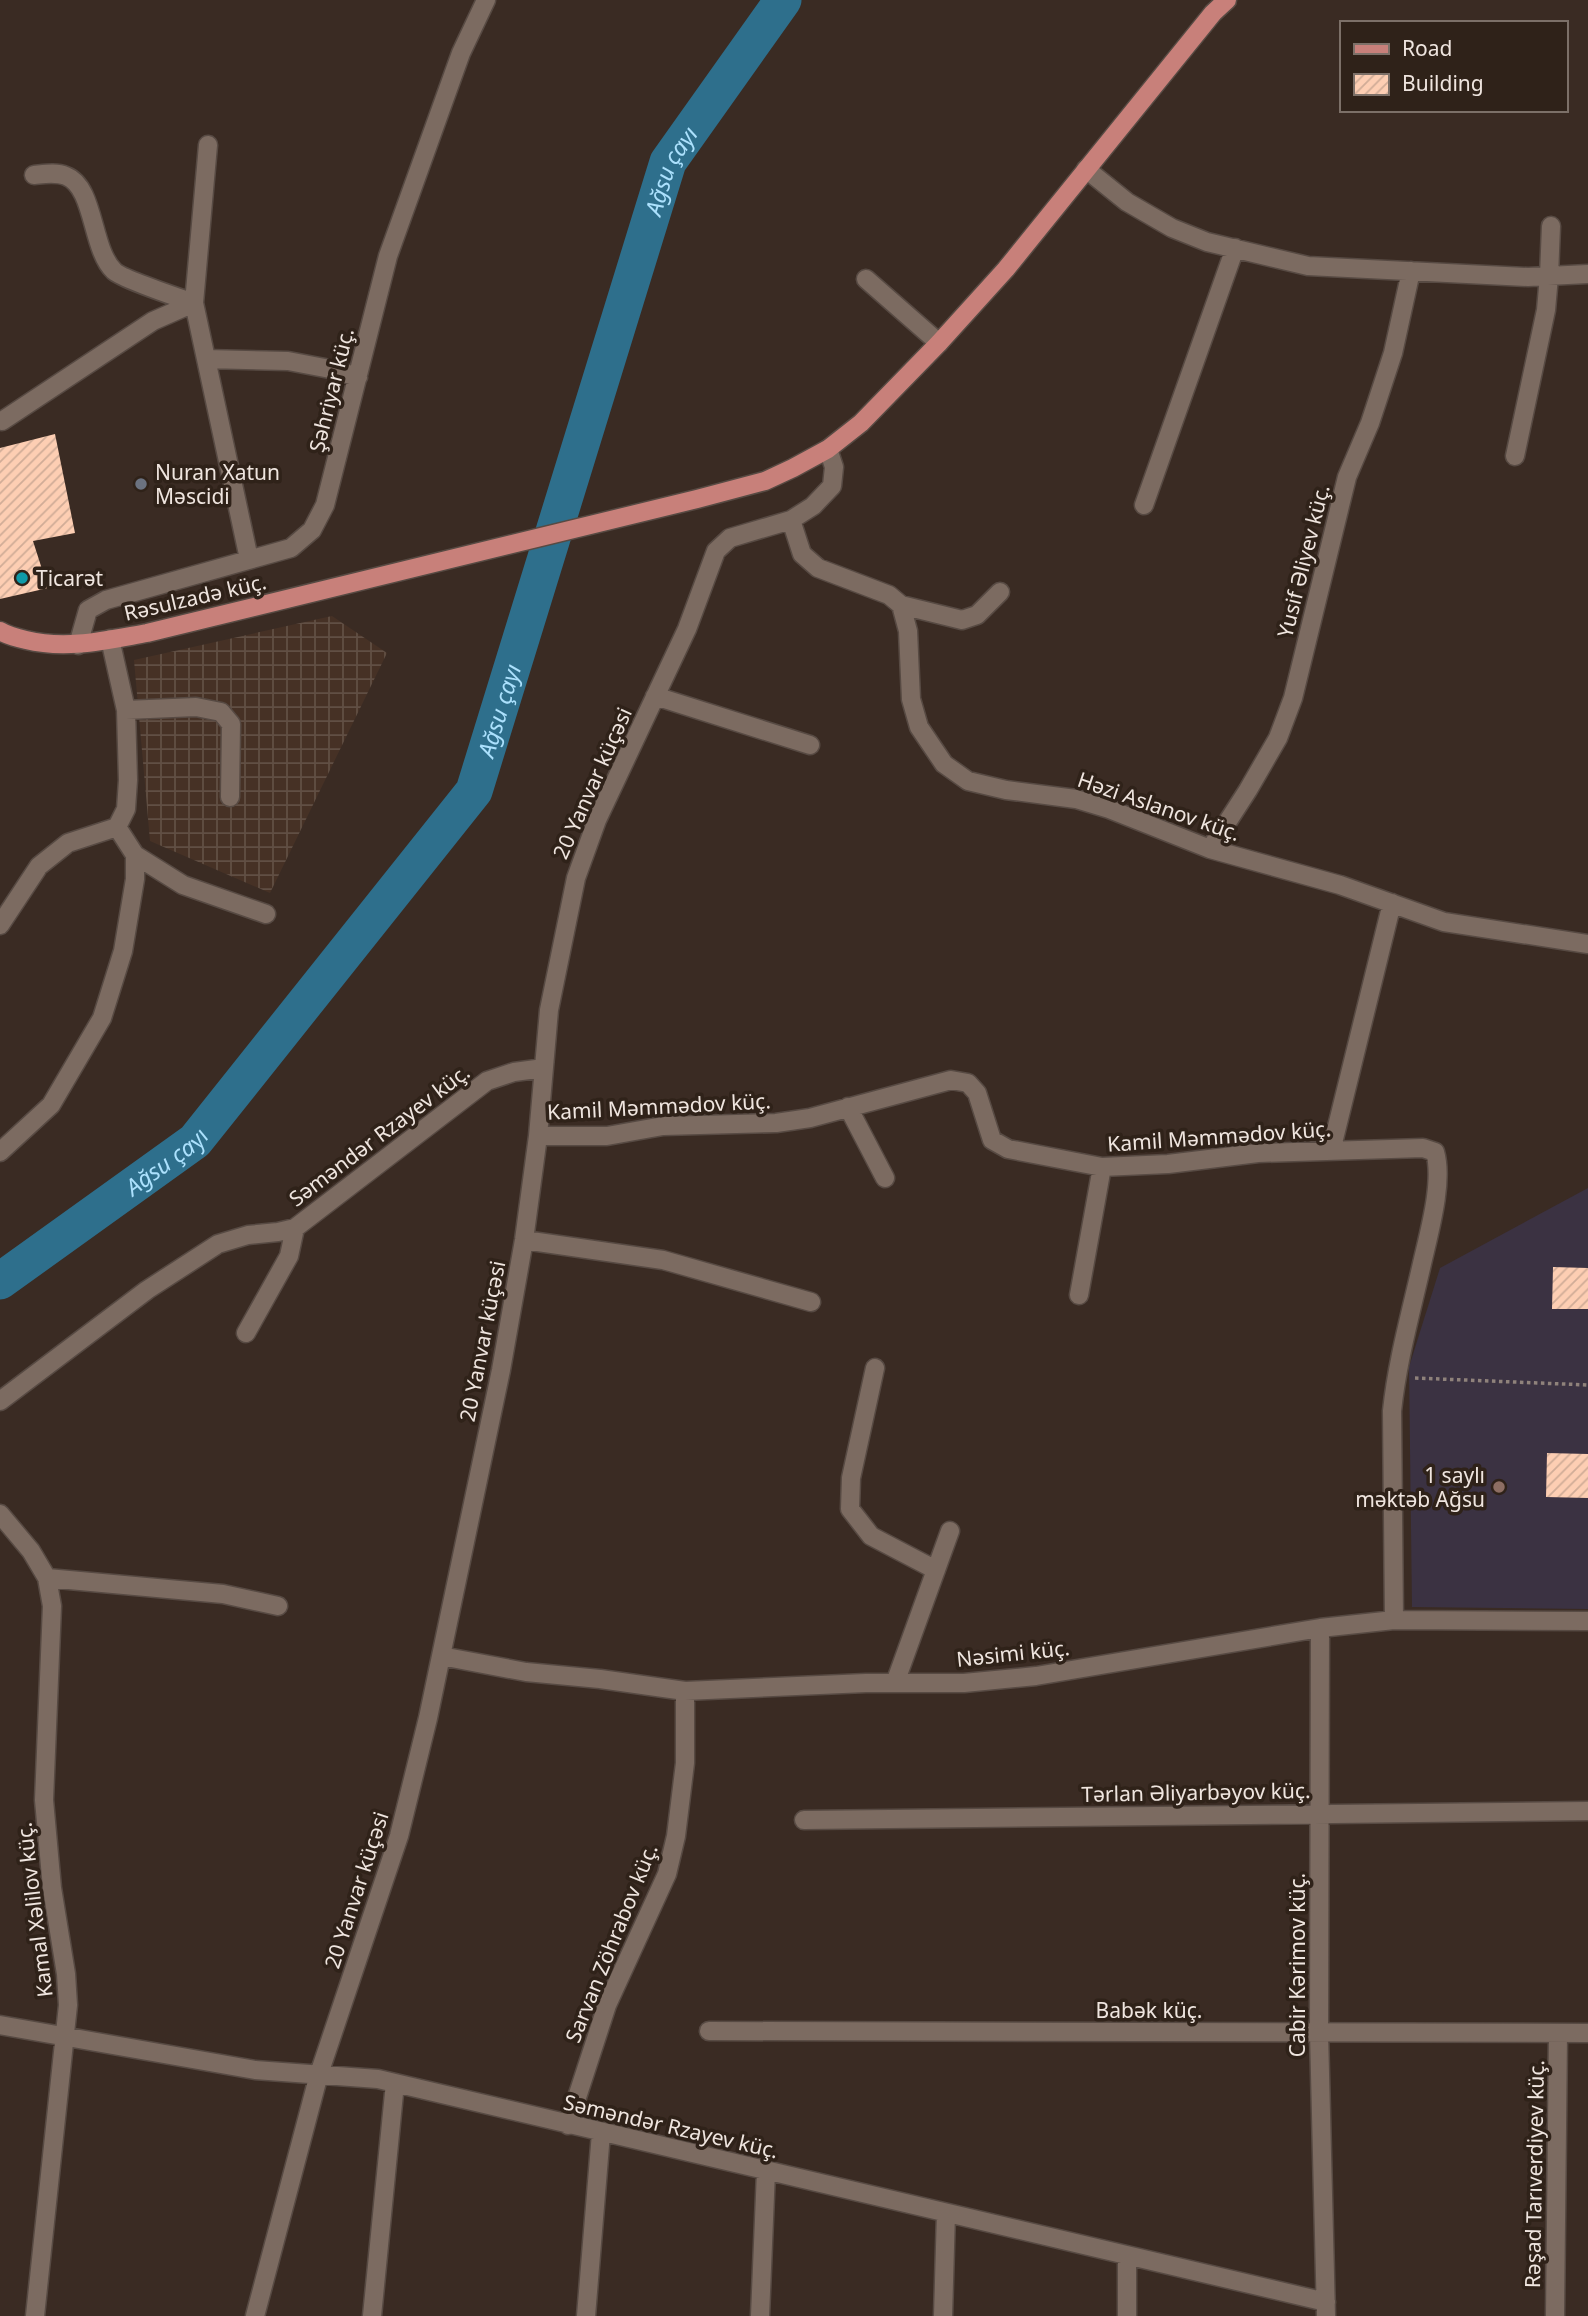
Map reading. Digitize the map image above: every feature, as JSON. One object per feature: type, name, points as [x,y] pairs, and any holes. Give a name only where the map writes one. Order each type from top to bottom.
[{"type":"main road","name":"Rəsulzadə küç.","points":[[0,631],[6,635],[40,643],[78,645],[147,633],[765,481],[828,449],[861,423],[1006,269],[1213,13],[1227,0]]},
{"type":"street","name":"Şəhriyar küç.","points":[[78,645],[88,610],[106,600],[291,548],[312,530],[326,505],[388,256],[461,53],[486,0]]},
{"type":"street","points":[[208,145],[194,303],[249,559]]},
{"type":"street","points":[[1086,169],[1127,202],[1172,228],[1207,242],[1308,266],[1528,277],[1588,274]]},
{"type":"street","points":[[34,175],[57,173],[70,177],[83,192],[104,256],[115,272],[194,303]]},
{"type":"street","points":[[1515,456],[1545,310],[1551,226]]},
{"type":"street","points":[[1144,505],[1235,248]]},
{"type":"street","name":"Yusif Əliyev küç.","points":[[1210,849],[1278,738],[1293,698],[1347,477],[1370,423],[1393,353],[1411,271]]},
{"type":"street","points":[[866,279],[939,343]]},
{"type":"street","points":[[2,421],[153,321],[194,303]]},
{"type":"street","points":[[206,359],[288,361],[358,377]]},
{"type":"street","name":"20 Yanvar küçəsi","points":[[255,2316],[319,2074],[400,1836],[441,1656],[501,1370],[524,1240],[538,1136],[549,1010],[576,878],[597,820],[687,629],[716,551],[730,538],[791,520],[813,506],[832,486],[834,467],[828,449]]},
{"type":"street","points":[[791,520],[802,554],[818,568],[889,595],[901,606],[962,620],[977,615],[1000,592]]},
{"type":"street","name":"Həzi Aslanov küç.","points":[[901,606],[908,631],[911,699],[919,727],[944,764],[968,781],[1006,790],[1076,799],[1109,809],[1210,849],[1340,885],[1444,922],[1588,944]]},
{"type":"street","points":[[0,925],[39,866],[68,843],[117,827],[126,809],[126,710],[110,639]]},
{"type":"street","points":[[655,696],[810,745]]},
{"type":"street","points":[[126,710],[197,707],[221,712],[231,724],[230,797]]},
{"type":"street","points":[[117,827],[135,855],[183,885],[265,914]]},
{"type":"street","points":[[0,1152],[51,1105],[102,1018],[124,951],[135,879],[135,855]]},
{"type":"street","points":[[1331,1151],[1392,903]]},
{"type":"street","name":"Səməndər Rzayev küç.","points":[[0,1401],[147,1290],[218,1244],[248,1235],[295,1228],[487,1081],[514,1072],[544,1068]]},
{"type":"street","name":"Kamil Məmmədov küç.","points":[[538,1136],[607,1136],[663,1126],[776,1123],[810,1118],[951,1080],[968,1083],[977,1093],[992,1139],[1008,1149],[1102,1167],[1168,1164],[1258,1153],[1423,1148],[1435,1152],[1439,1166],[1431,1223],[1396,1377],[1392,1411],[1394,1620]]},
{"type":"street","points":[[848,1107],[885,1178]]},
{"type":"street","points":[[1079,1296],[1102,1167]]},
{"type":"street","points":[[246,1333],[289,1256],[295,1228]]},
{"type":"street","points":[[524,1240],[663,1260],[811,1302]]},
{"type":"street","points":[[875,1368],[851,1478],[850,1509],[871,1536],[936,1570]]},
{"type":"street","name":"Kamal Xəlilov küç.","points":[[0,1514],[31,1551],[47,1577],[51,1606],[44,1800],[51,1888],[66,1974],[68,2005],[36,2316]]},
{"type":"street","points":[[895,1683],[950,1531]]},
{"type":"street","points":[[47,1577],[223,1594],[278,1606]]},
{"type":"street","name":"Nəsimi küç.","points":[[441,1656],[526,1672],[685,1691],[964,1683],[1036,1676],[1320,1628],[1394,1620],[1588,1621]]},
{"type":"street","name":"Cabir Kərimov küç.","points":[[1320,1628],[1319,2033],[1326,2309]]},
{"type":"street","name":"Sarvan Zöhrabov küç.","points":[[568,2125],[607,2005],[667,1874],[676,1836],[685,1763],[685,1691]]},
{"type":"street","name":"Tərlan Əliyarbəyov küç.","points":[[804,1820],[1588,1811]]},
{"type":"street","name":"Səməndər Rzayev küç.","points":[[0,2025],[255,2070],[352,2076],[395,2083],[1127,2256],[1326,2309]]},
{"type":"street","name":"Babək küç.","points":[[709,2031],[1588,2034]]},
{"type":"street","name":"Rəşad Tarıverdiyev küç.","points":[[1555,2316],[1558,2034]]},
{"type":"street","points":[[372,2316],[395,2083]]},
{"type":"street","points":[[586,2316],[601,2133]]},
{"type":"street","points":[[760,2316],[766,2171]]},
{"type":"street","points":[[943,2316],[946,2213]]},
{"type":"street","points":[[1127,2256],[1127,2316]]},
{"type":"path","points":[[1396,1377],[1588,1385]]},
{"type":"shaded area","points":[[332,616],[387,653],[270,893],[150,841],[134,660]]},
{"type":"shaded area","name":"1 saylı məktəb Ağsu","points":[[1588,1188],[1588,1609],[1412,1607],[1409,1367],[1440,1268]]},
{"type":"building","points":[[55,434],[75,533],[33,541],[48,588],[0,599],[0,448]]},
{"type":"building","points":[[1553,1267],[1588,1268],[1588,1309],[1552,1309]]},
{"type":"building","points":[[1547,1453],[1588,1454],[1588,1498],[1546,1497]]},
{"type":"waterway","name":"Ağsu çayı","points":[[0,1281],[195,1141],[474,791],[668,162],[783,0]]},
{"type":"place","name":"Nuran Xatun Məscidi","points":[[141,484]]},
{"type":"place","name":"Ticarət","points":[[22,578]]},
{"type":"place","name":"1 saylı məktəb Ağsu","points":[[1499,1487]]}]
